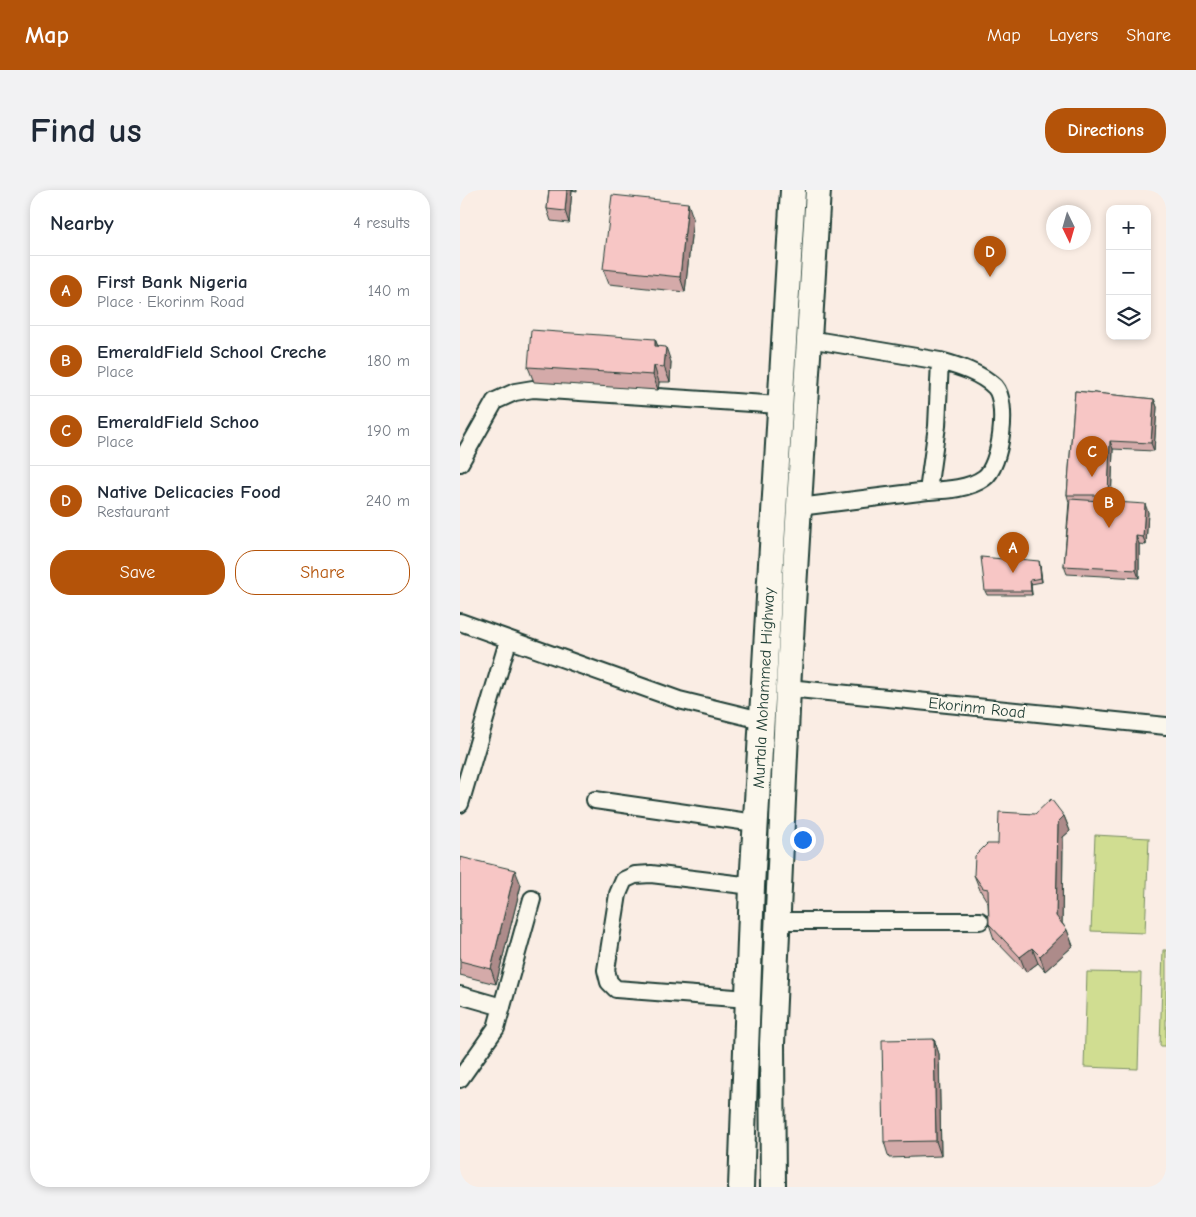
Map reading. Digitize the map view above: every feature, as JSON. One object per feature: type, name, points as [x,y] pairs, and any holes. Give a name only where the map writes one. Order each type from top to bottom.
[{"type":"highway","name":"Murtala Mohammed Highway","points":[[742,1187],[755,823],[793,190]]},
{"type":"highway","name":"Murtala Mohammed Highway","points":[[773,1187],[772,1044],[788,688],[818,190]]},
{"type":"street","points":[[799,506],[967,486],[983,479],[994,466],[1002,418],[1000,398],[996,388],[964,368],[940,361],[809,339]]},
{"type":"street","points":[[928,491],[937,426],[940,361]]},
{"type":"street","points":[[460,463],[495,401],[515,392],[534,389],[780,405]]},
{"type":"street","points":[[460,622],[679,700],[761,720]]},
{"type":"street","points":[[460,804],[508,640]]},
{"type":"street","name":"Ekorinm Road","points":[[788,688],[1166,726]]},
{"type":"street","points":[[595,800],[755,823]]},
{"type":"street","points":[[748,999],[616,989],[609,982],[606,970],[618,894],[624,880],[635,875],[651,874],[752,886]]},
{"type":"street","points":[[460,1080],[496,1028],[532,899]]},
{"type":"street","points":[[778,921],[980,921]]},
{"type":"street","points":[[460,995],[502,1008]]},
{"type":"green space","points":[[1095,835],[1149,838],[1145,933],[1091,931]]},
{"type":"green space","points":[[1163,950],[1166,950],[1166,1046],[1160,1046]]},
{"type":"green space","points":[[1087,972],[1141,973],[1138,1069],[1084,1067]]},
{"type":"building","points":[[549,190],[567,190],[565,211],[547,209]]},
{"type":"building","points":[[612,195],[688,203],[680,277],[603,269]]},
{"type":"building","points":[[531,330],[655,339],[655,346],[666,347],[664,367],[654,366],[653,375],[528,367]]},
{"type":"building","points":[[1075,391],[1154,399],[1151,443],[1110,441],[1108,495],[1067,495]]},
{"type":"building","points":[[1070,499],[1145,504],[1143,537],[1136,536],[1136,570],[1064,566]]},
{"type":"building","points":[[1003,549],[1008,549],[1007,558],[1039,561],[1041,578],[1030,580],[1031,591],[985,591],[981,557],[1003,559]]},
{"type":"building","points":[[1051,799],[1064,816],[1058,822],[1056,916],[1067,930],[1040,956],[1032,948],[1020,957],[989,924],[988,889],[983,888],[974,875],[975,856],[987,844],[998,844],[999,812],[1035,814]]},
{"type":"building","points":[[460,857],[515,870],[491,969],[460,961]]},
{"type":"building","points":[[934,1039],[936,1141],[884,1142],[882,1040]]},
{"type":"place","name":"Native Delicacies Food","points":[[990,277]]},
{"type":"place","name":"EmeraldField Schoo","points":[[1092,477]]},
{"type":"place","name":"EmeraldField School Creche","points":[[1109,528]]},
{"type":"place","name":"First Bank Nigeria","points":[[1013,573]]}]
